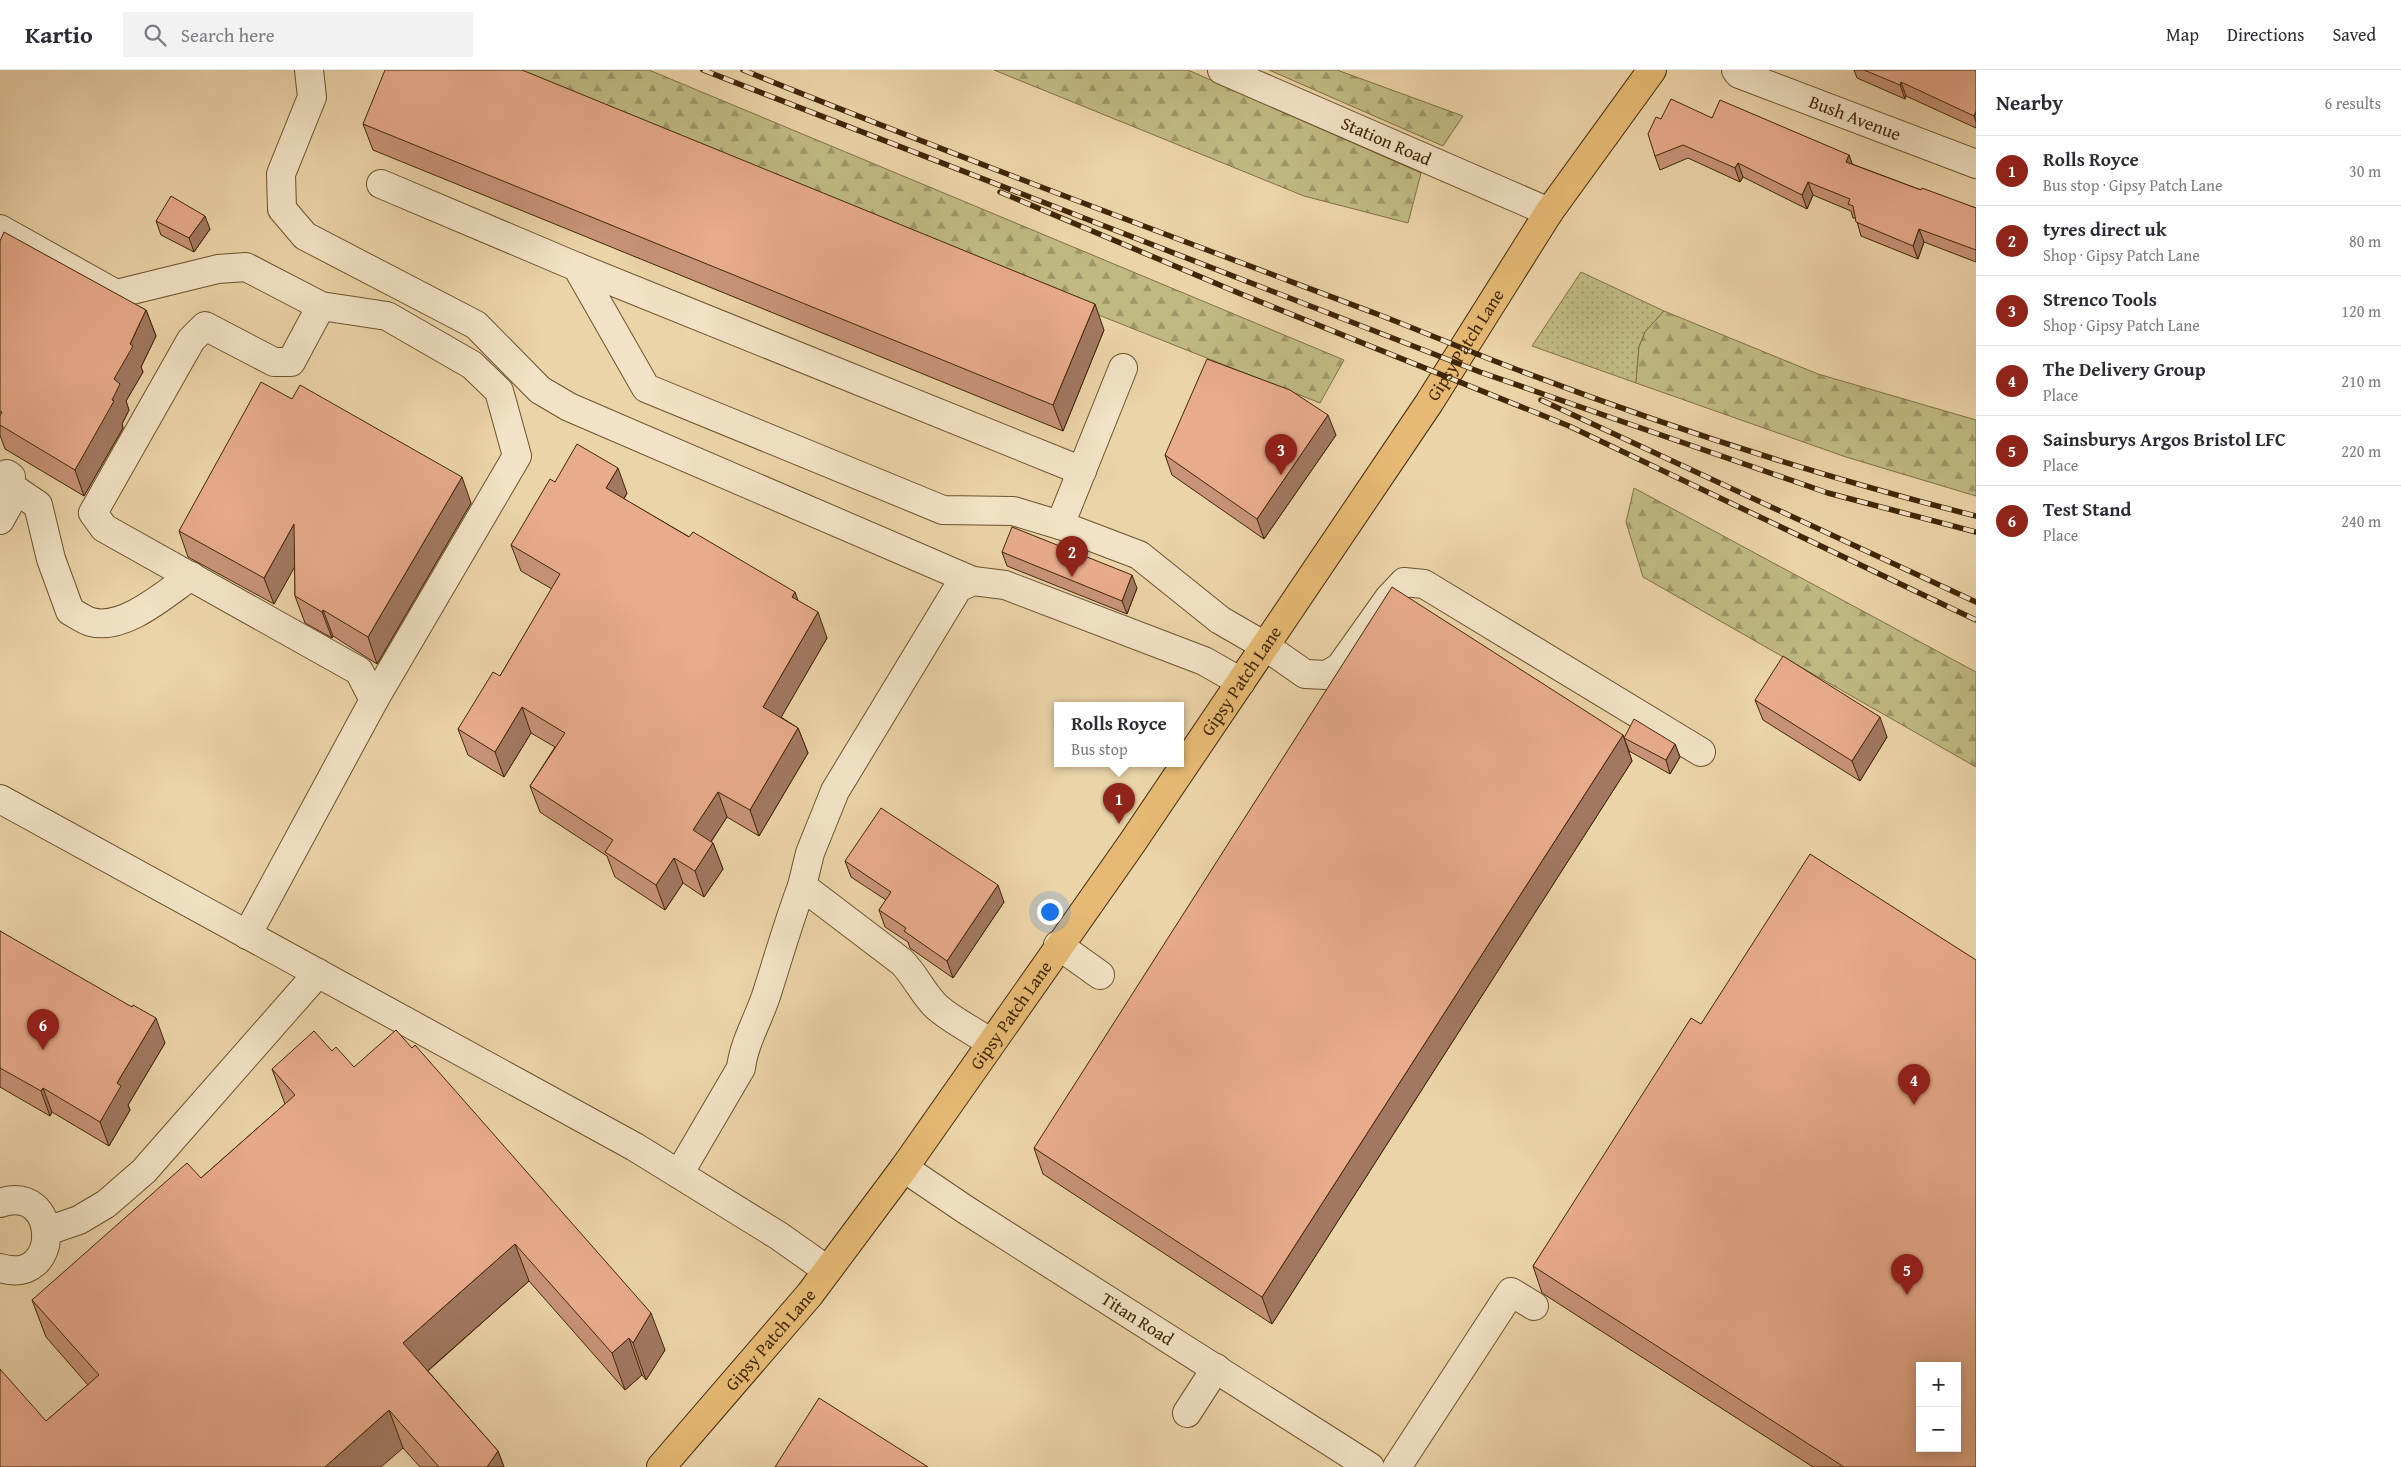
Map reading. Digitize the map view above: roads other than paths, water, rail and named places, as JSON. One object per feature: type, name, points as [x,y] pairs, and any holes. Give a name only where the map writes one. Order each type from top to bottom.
[{"type":"main road","name":"Gipsy Patch Lane","points":[[1184,766],[1429,403],[1549,212],[1652,70]]},
{"type":"main road","name":"Gipsy Patch Lane","points":[[661,1467],[810,1294],[904,1168],[1183,767]]},
{"type":"street","points":[[309,70],[312,97],[281,174],[282,209],[305,236],[476,325],[540,390],[568,406],[973,581],[1005,584],[1204,660],[1241,682]]},
{"type":"street","name":"Station Road","points":[[1222,70],[1549,212]]},
{"type":"street","name":"Bush Avenue","points":[[1736,70],[1739,74],[1976,164]]},
{"type":"street","points":[[381,184],[578,267],[1082,471]]},
{"type":"street","points":[[0,229],[116,294],[218,269],[246,267],[321,306],[387,316],[472,365],[499,391],[517,456],[374,700],[248,935]]},
{"type":"street","points":[[578,267],[646,388],[943,510],[1013,511],[1060,525],[1139,555],[1220,620],[1265,646],[1305,674],[1327,675],[1340,666],[1389,598],[1404,582],[1424,584],[1701,752]]},
{"type":"street","points":[[321,306],[291,362],[274,362],[205,326],[191,340],[93,513],[104,528],[359,671],[374,700]]},
{"type":"street","points":[[1060,525],[1123,368]]},
{"type":"street","points":[[5,478],[38,505],[51,560],[70,611],[91,622],[114,622],[138,613],[191,576]]},
{"type":"street","points":[[0,520],[10,502],[5,478]]},
{"type":"street","points":[[679,1174],[741,1068],[743,1056],[766,996],[784,934],[802,886],[810,853],[836,791],[958,588],[973,581]]},
{"type":"street","points":[[0,799],[679,1174],[779,1236],[827,1270]]},
{"type":"street","points":[[802,886],[902,962],[913,973],[923,991],[938,1008],[991,1043]]},
{"type":"street","points":[[1058,945],[1100,975]]},
{"type":"street","points":[[47,1231],[79,1220],[106,1204],[144,1171],[318,974]]},
{"type":"street","name":"Titan Road","points":[[904,1168],[966,1210],[1370,1467]]},
{"type":"street","points":[[0,1204],[17,1201],[28,1204],[40,1215],[47,1231],[46,1243],[42,1254],[35,1262],[24,1268],[13,1270],[0,1268]]},
{"type":"street","points":[[1397,1467],[1511,1292],[1534,1306]]},
{"type":"street","points":[[1187,1413],[1216,1368]]},
{"type":"railway","points":[[703,70],[1480,372],[1828,493],[1976,532]]},
{"type":"railway","points":[[743,70],[1574,391],[1745,450],[1860,485],[1976,516]]},
{"type":"railway","points":[[1000,192],[1241,294],[1569,426],[1976,620]]},
{"type":"railway","points":[[1541,400],[1976,602]]},
{"type":"place","name":"Strenco Tools","points":[[1281,475]]},
{"type":"place","name":"tyres direct uk","points":[[1072,577]]},
{"type":"place","name":"Rolls Royce","points":[[1119,824]]},
{"type":"place","name":"Test Stand","points":[[43,1050]]},
{"type":"place","name":"The Delivery Group","points":[[1914,1105]]},
{"type":"place","name":"Sainsburys Argos Bristol LFC","points":[[1907,1295]]}]
